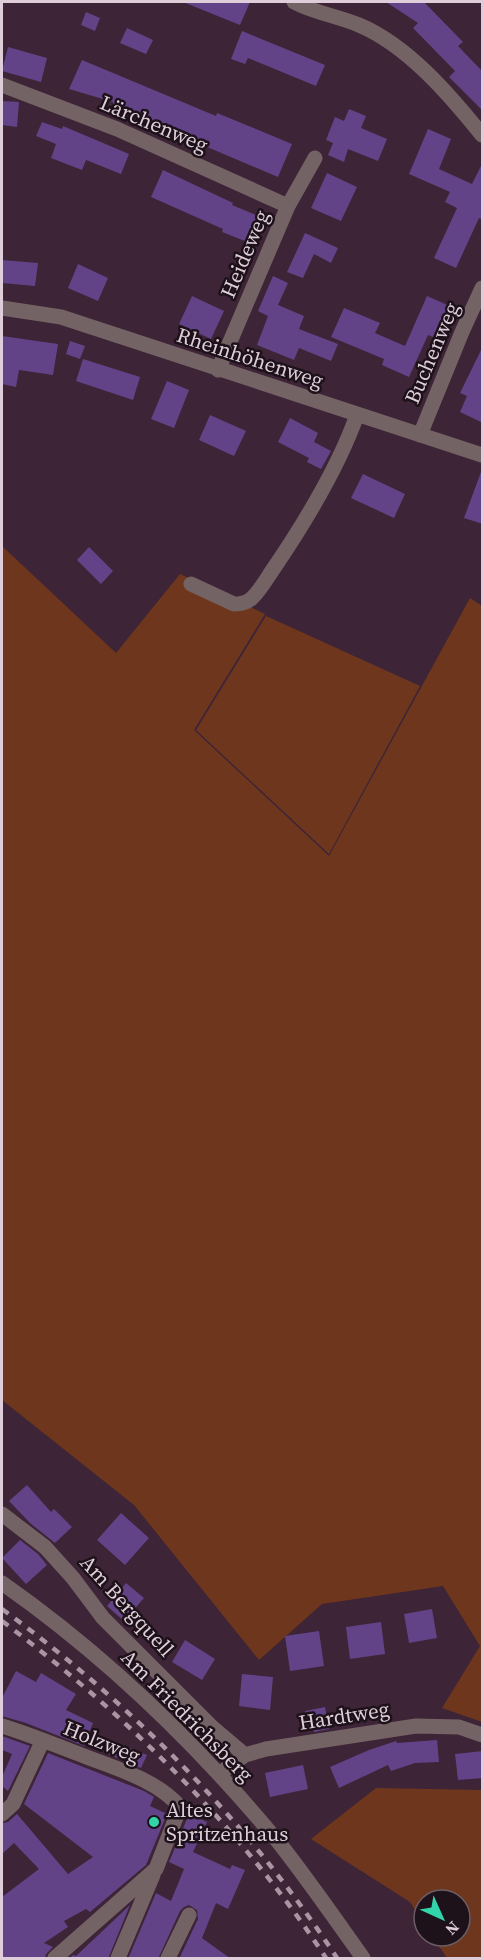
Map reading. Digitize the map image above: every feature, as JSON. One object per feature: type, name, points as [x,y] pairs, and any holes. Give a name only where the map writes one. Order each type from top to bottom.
[{"type":"street","points":[[294,2],[360,25],[391,41],[419,65],[483,135]]},
{"type":"street","name":"Lärchenweg","points":[[2,85],[117,129],[288,206]]},
{"type":"street","name":"Heideweg","points":[[218,370],[288,206],[315,158]]},
{"type":"street","name":"Buchenweg","points":[[420,435],[450,360],[483,288]]},
{"type":"street","name":"Rheinhöhenweg","points":[[2,308],[61,317],[483,455]]},
{"type":"street","points":[[191,584],[234,604],[241,604],[252,598],[309,511],[343,451],[357,415]]},
{"type":"street","name":"Am Bergquell","points":[[2,1514],[45,1547],[73,1578],[103,1618],[213,1728],[245,1755]]},
{"type":"street","name":"Am Friedrichsberg","points":[[2,1583],[78,1641],[172,1725],[219,1774],[287,1854],[320,1896],[363,1959]]},
{"type":"street","name":"Holzweg","points":[[2,1726],[117,1769],[154,1786],[171,1797],[180,1807],[156,1869]]},
{"type":"street","name":"Hardtweg","points":[[219,1774],[245,1755],[267,1749],[416,1726],[459,1727],[483,1735]]},
{"type":"street","points":[[2,1814],[13,1804],[43,1740]]},
{"type":"street","points":[[55,1959],[156,1869]]},
{"type":"street","points":[[118,1959],[156,1869]]},
{"type":"street","points":[[168,1959],[189,1915]]},
{"type":"shaded area","points":[[2,546],[116,653],[180,574],[265,614],[194,730],[329,856],[470,598],[482,606],[482,1722],[442,1708],[480,1646],[443,1586],[322,1604],[259,1660],[134,1505],[2,1400]]},
{"type":"shaded area","points":[[266,616],[420,686],[329,854],[196,730]]},
{"type":"shaded area","points":[[376,1788],[482,1790],[482,1958],[447,1958],[440,1948],[472,1948],[472,1888],[412,1888],[412,1905],[311,1839]]},
{"type":"building","points":[[183,2],[250,2],[240,25]]},
{"type":"building","points":[[386,2],[424,2],[463,42],[458,46],[483,72],[483,111],[449,77],[455,71],[413,28],[418,23]]},
{"type":"building","points":[[86,12],[100,18],[95,31],[81,25]]},
{"type":"building","points":[[127,28],[153,40],[146,54],[120,43]]},
{"type":"building","points":[[242,31],[325,65],[316,86],[248,58],[245,64],[231,59]]},
{"type":"building","points":[[8,47],[47,58],[41,82],[2,71]]},
{"type":"building","points":[[82,60],[216,116],[217,113],[292,144],[278,177],[113,107],[113,102],[69,89]]},
{"type":"building","points":[[2,101],[19,102],[17,127],[2,125]]},
{"type":"building","points":[[349,109],[366,116],[361,128],[387,139],[378,161],[348,149],[344,162],[328,155],[333,143],[326,140],[335,117],[344,121]]},
{"type":"building","points":[[42,122],[62,129],[63,126],[129,154],[121,174],[86,160],[82,170],[51,158],[56,144],[36,136]]},
{"type":"building","points":[[428,129],[451,139],[439,169],[472,184],[483,162],[483,220],[479,218],[456,268],[434,258],[457,208],[445,202],[450,192],[409,174]]},
{"type":"building","points":[[163,170],[261,217],[250,243],[222,232],[223,229],[151,197]]},
{"type":"building","points":[[327,173],[357,187],[341,221],[311,208]]},
{"type":"building","points":[[305,233],[338,248],[331,263],[314,254],[303,278],[287,272]]},
{"type":"building","points":[[2,260],[38,263],[35,286],[2,283]]},
{"type":"building","points":[[78,264],[108,278],[98,301],[68,288]]},
{"type":"building","points":[[273,276],[288,283],[278,305],[304,316],[299,329],[338,344],[331,361],[299,348],[294,360],[257,345],[268,316],[258,311]]},
{"type":"building","points":[[192,296],[224,311],[211,339],[179,324]]},
{"type":"building","points":[[427,296],[452,307],[438,339],[428,335],[409,377],[382,365],[384,359],[331,337],[344,308],[380,323],[375,333],[405,346]]},
{"type":"building","points":[[2,336],[58,344],[53,375],[19,370],[16,387],[2,384]]},
{"type":"building","points":[[70,341],[85,346],[80,359],[66,354]]},
{"type":"building","points":[[483,346],[483,423],[460,412],[467,396],[460,393]]},
{"type":"building","points":[[83,359],[140,377],[133,400],[76,381]]},
{"type":"building","points":[[167,381],[189,390],[174,428],[151,419]]},
{"type":"building","points":[[210,415],[246,431],[234,456],[199,440]]},
{"type":"building","points":[[290,418],[318,433],[314,442],[331,451],[321,469],[307,462],[309,458],[278,442]]},
{"type":"building","points":[[481,472],[483,472],[483,524],[464,518]]},
{"type":"building","points":[[363,474],[405,494],[394,518],[351,498]]},
{"type":"building","points":[[89,547],[113,571],[101,584],[77,560]]},
{"type":"building","points":[[27,1485],[51,1512],[54,1509],[72,1527],[55,1543],[30,1523],[9,1501]]},
{"type":"building","points":[[121,1513],[149,1538],[125,1565],[97,1540]]},
{"type":"building","points":[[20,1540],[38,1554],[47,1565],[26,1584],[2,1558]]},
{"type":"building","points":[[126,1583],[144,1598],[124,1621],[107,1606]]},
{"type":"building","points":[[432,1609],[437,1638],[409,1643],[404,1614]]},
{"type":"building","points":[[381,1622],[385,1654],[350,1659],[346,1627]]},
{"type":"building","points":[[319,1631],[324,1666],[290,1671],[285,1636]]},
{"type":"building","points":[[185,1640],[215,1659],[202,1680],[172,1662]]},
{"type":"building","points":[[16,1671],[36,1682],[41,1673],[76,1694],[66,1710],[93,1723],[84,1746],[2,1716],[2,1698]]},
{"type":"building","points":[[242,1674],[273,1677],[270,1710],[239,1706]]},
{"type":"building","points":[[325,1707],[329,1729],[314,1732],[305,1711]]},
{"type":"building","points":[[2,1736],[30,1746],[8,1791],[2,1786],[2,1777],[12,1754],[2,1750]]},
{"type":"building","points":[[437,1740],[439,1762],[415,1763],[391,1771],[388,1765],[339,1788],[330,1767],[396,1741],[397,1743]]},
{"type":"building","points":[[112,1744],[121,1748],[122,1745],[147,1755],[141,1768],[108,1754]]},
{"type":"building","points":[[483,1751],[483,1778],[458,1780],[455,1754]]},
{"type":"building","points":[[48,1753],[144,1791],[154,1797],[150,1806],[167,1814],[146,1865],[90,1912],[86,1909],[64,1921],[68,1927],[44,1943],[53,1947],[46,1954],[45,1959],[2,1959],[2,1897],[39,1869],[14,1843],[2,1854],[2,1823],[8,1822],[17,1814],[68,1874],[93,1857],[24,1804]]},
{"type":"building","points":[[303,1765],[308,1789],[270,1797],[265,1773]]},
{"type":"building","points":[[189,1814],[207,1822],[193,1852],[230,1869],[232,1865],[245,1870],[228,1909],[216,1903],[202,1938],[231,1959],[179,1959],[198,1919],[197,1910],[189,1905],[180,1911],[158,1959],[128,1959],[156,1893],[171,1901],[184,1869],[169,1862]]},
{"type":"building","points":[[130,1905],[108,1959],[69,1959],[73,1955],[76,1956]]},
{"type":"railway","points":[[2,1609],[97,1685],[185,1768],[266,1860],[337,1958]]},
{"type":"railway","points":[[2,1621],[93,1695],[179,1776],[257,1863],[326,1958]]},
{"type":"place","name":"Altes Spritzenhaus","points":[[154,1822]]}]
